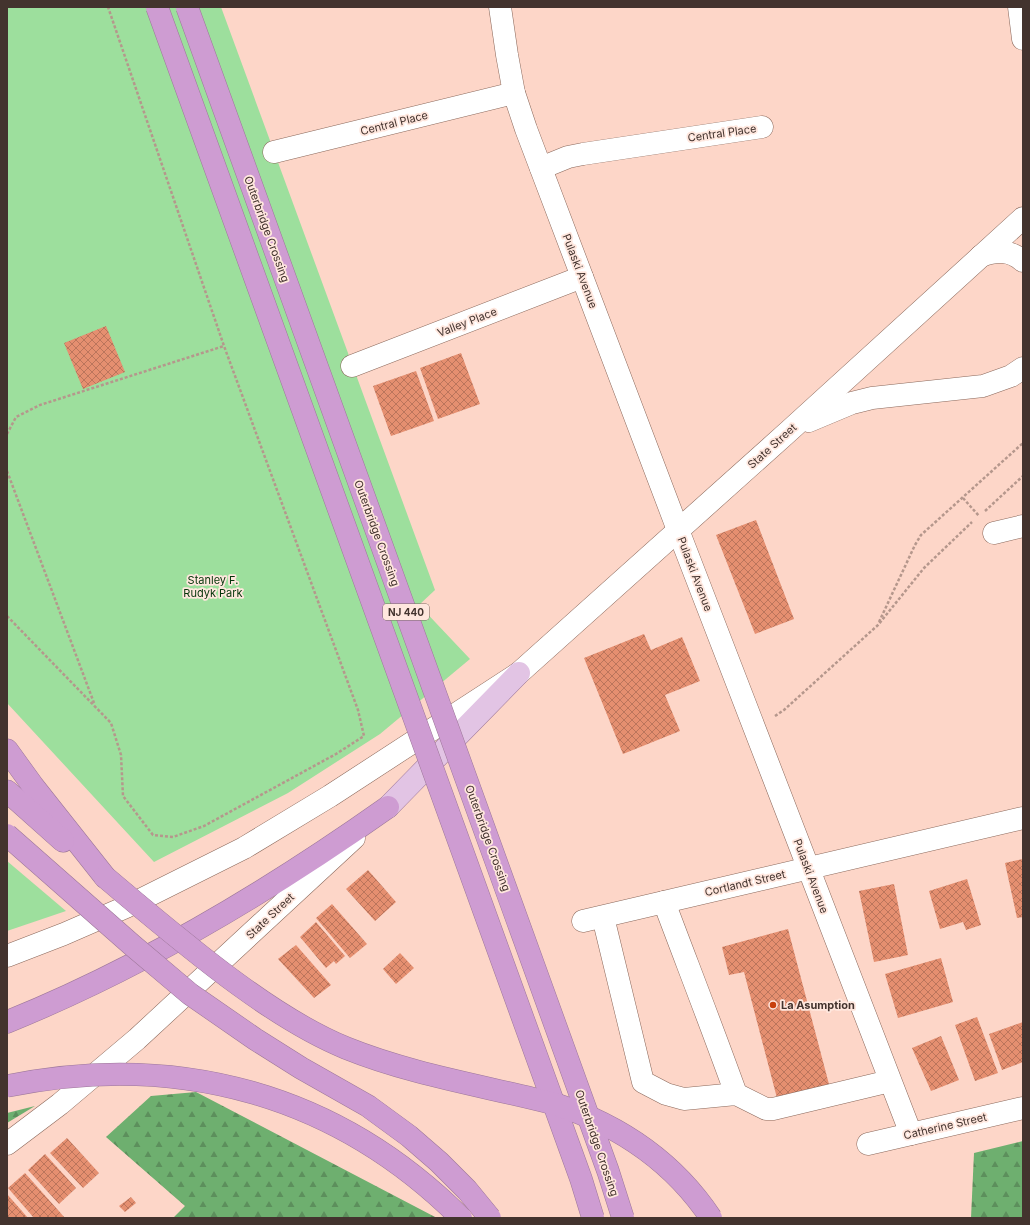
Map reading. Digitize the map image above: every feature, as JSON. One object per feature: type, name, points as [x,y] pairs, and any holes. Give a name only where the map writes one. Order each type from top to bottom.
[{"type":"highway","name":"NJ 440","points":[[157,7],[578,1172],[593,1218]]},
{"type":"highway","name":"Outerbridge Crossing","points":[[187,7],[624,1218]]},
{"type":"highway","points":[[7,750],[20,793],[105,877],[202,959],[265,1003],[318,1035],[371,1058],[403,1068],[555,1104],[603,1122],[647,1150],[670,1169],[687,1187],[711,1218]]},
{"type":"highway","points":[[7,1022],[105,979],[179,941],[291,873],[388,807]]},
{"type":"highway","points":[[7,835],[190,994],[255,1039],[301,1068],[368,1106],[409,1136],[439,1162],[467,1190],[490,1218]]},
{"type":"highway","points":[[7,1086],[71,1076],[127,1074],[197,1080],[241,1089],[280,1101],[314,1115],[358,1138],[378,1150],[411,1174],[446,1203],[461,1218]]},
{"type":"main road","name":"State Street","points":[[388,807],[519,673]]},
{"type":"street","name":"Pulaski Avenue","points":[[500,7],[514,93],[541,168],[678,530],[911,1134]]},
{"type":"street","points":[[1019,7],[1023,39]]},
{"type":"street","name":"Central Place","points":[[274,152],[514,93]]},
{"type":"street","name":"Central Place","points":[[541,168],[568,157],[583,154],[762,127]]},
{"type":"street","name":"State Street","points":[[7,956],[64,934],[126,907],[244,848],[330,796],[519,673],[789,431],[1023,218]]},
{"type":"street","points":[[981,256],[1000,251],[1010,253],[1023,261]]},
{"type":"street","name":"Valley Place","points":[[352,366],[582,277]]},
{"type":"street","points":[[789,431],[828,412],[852,403],[872,398],[983,386],[998,382],[1023,368]]},
{"type":"street","points":[[994,533],[1023,526]]},
{"type":"street","name":"State Street","points":[[7,1144],[60,1104],[137,1039],[388,807]]},
{"type":"street","name":"Cortlandt Street","points":[[736,1094],[684,1099],[666,1094],[643,1082],[593,919],[1023,818]]},
{"type":"street","points":[[664,902],[698,996],[709,1017],[736,1094],[766,1109],[773,1109],[890,1081]]},
{"type":"street","name":"Catherine Street","points":[[868,1144],[1023,1108]]},
{"type":"path","points":[[7,616],[111,723],[121,755],[123,796],[153,835],[173,837],[204,826],[336,754],[364,736],[356,703],[224,346],[108,7]]},
{"type":"path","points":[[7,434],[16,417],[40,405],[224,346]]},
{"type":"path","points":[[878,625],[915,545],[922,535],[1023,443]]},
{"type":"path","points":[[7,471],[94,705]]},
{"type":"path","points":[[754,726],[770,719],[784,710],[878,625],[934,557],[1023,476]]},
{"type":"green space","name":"Stanley F. Rudyk Park","points":[[7,7],[221,7],[435,590],[419,605],[470,659],[380,734],[288,793],[154,862],[7,703]]},
{"type":"green space","points":[[7,861],[66,911],[7,931]]},
{"type":"green space","points":[[196,1092],[437,1218],[173,1218],[185,1206],[106,1137],[151,1096]]},
{"type":"green space","points":[[35,1106],[7,1123],[7,1113]]},
{"type":"green space","points":[[1023,1141],[1023,1218],[971,1218],[974,1153]]},
{"type":"building","points":[[106,326],[125,372],[83,389],[64,343]]},
{"type":"building","points":[[461,353],[480,404],[438,419],[420,368]]},
{"type":"building","points":[[416,371],[434,421],[391,436],[373,386]]},
{"type":"building","points":[[756,520],[794,619],[755,634],[716,535]]},
{"type":"building","points":[[644,634],[651,650],[682,637],[700,681],[665,695],[680,731],[623,754],[584,658]]},
{"type":"building","points":[[1023,859],[1023,917],[1017,918],[1005,863]]},
{"type":"building","points":[[368,870],[396,902],[375,921],[346,889]]},
{"type":"building","points":[[967,879],[981,925],[966,930],[963,922],[940,929],[929,891]]},
{"type":"building","points":[[894,884],[908,955],[874,962],[859,891]]},
{"type":"building","points":[[332,904],[367,944],[350,958],[316,918]]},
{"type":"building","points":[[316,922],[345,956],[336,964],[334,961],[326,968],[300,937]]},
{"type":"building","points":[[788,929],[830,1088],[778,1102],[744,972],[729,975],[722,947]]},
{"type":"building","points":[[296,945],[331,985],[314,998],[278,959]]},
{"type":"building","points":[[400,953],[414,968],[396,984],[383,969]]},
{"type":"building","points":[[941,958],[953,1002],[898,1018],[885,974]]},
{"type":"building","points":[[977,1017],[998,1073],[975,1081],[955,1025]]},
{"type":"building","points":[[1023,1022],[1023,1062],[1002,1070],[989,1034]]},
{"type":"building","points":[[941,1036],[959,1080],[931,1091],[912,1048]]},
{"type":"building","points":[[67,1138],[99,1173],[83,1188],[50,1153]]},
{"type":"building","points":[[45,1154],[76,1188],[59,1204],[28,1170]]},
{"type":"building","points":[[25,1173],[65,1218],[34,1218],[8,1188]]},
{"type":"building","points":[[7,1194],[28,1218],[7,1218]]},
{"type":"building","points":[[131,1197],[136,1203],[125,1212],[119,1206]]},
{"type":"place","name":"La Asumption","points":[[773,1005]]}]
